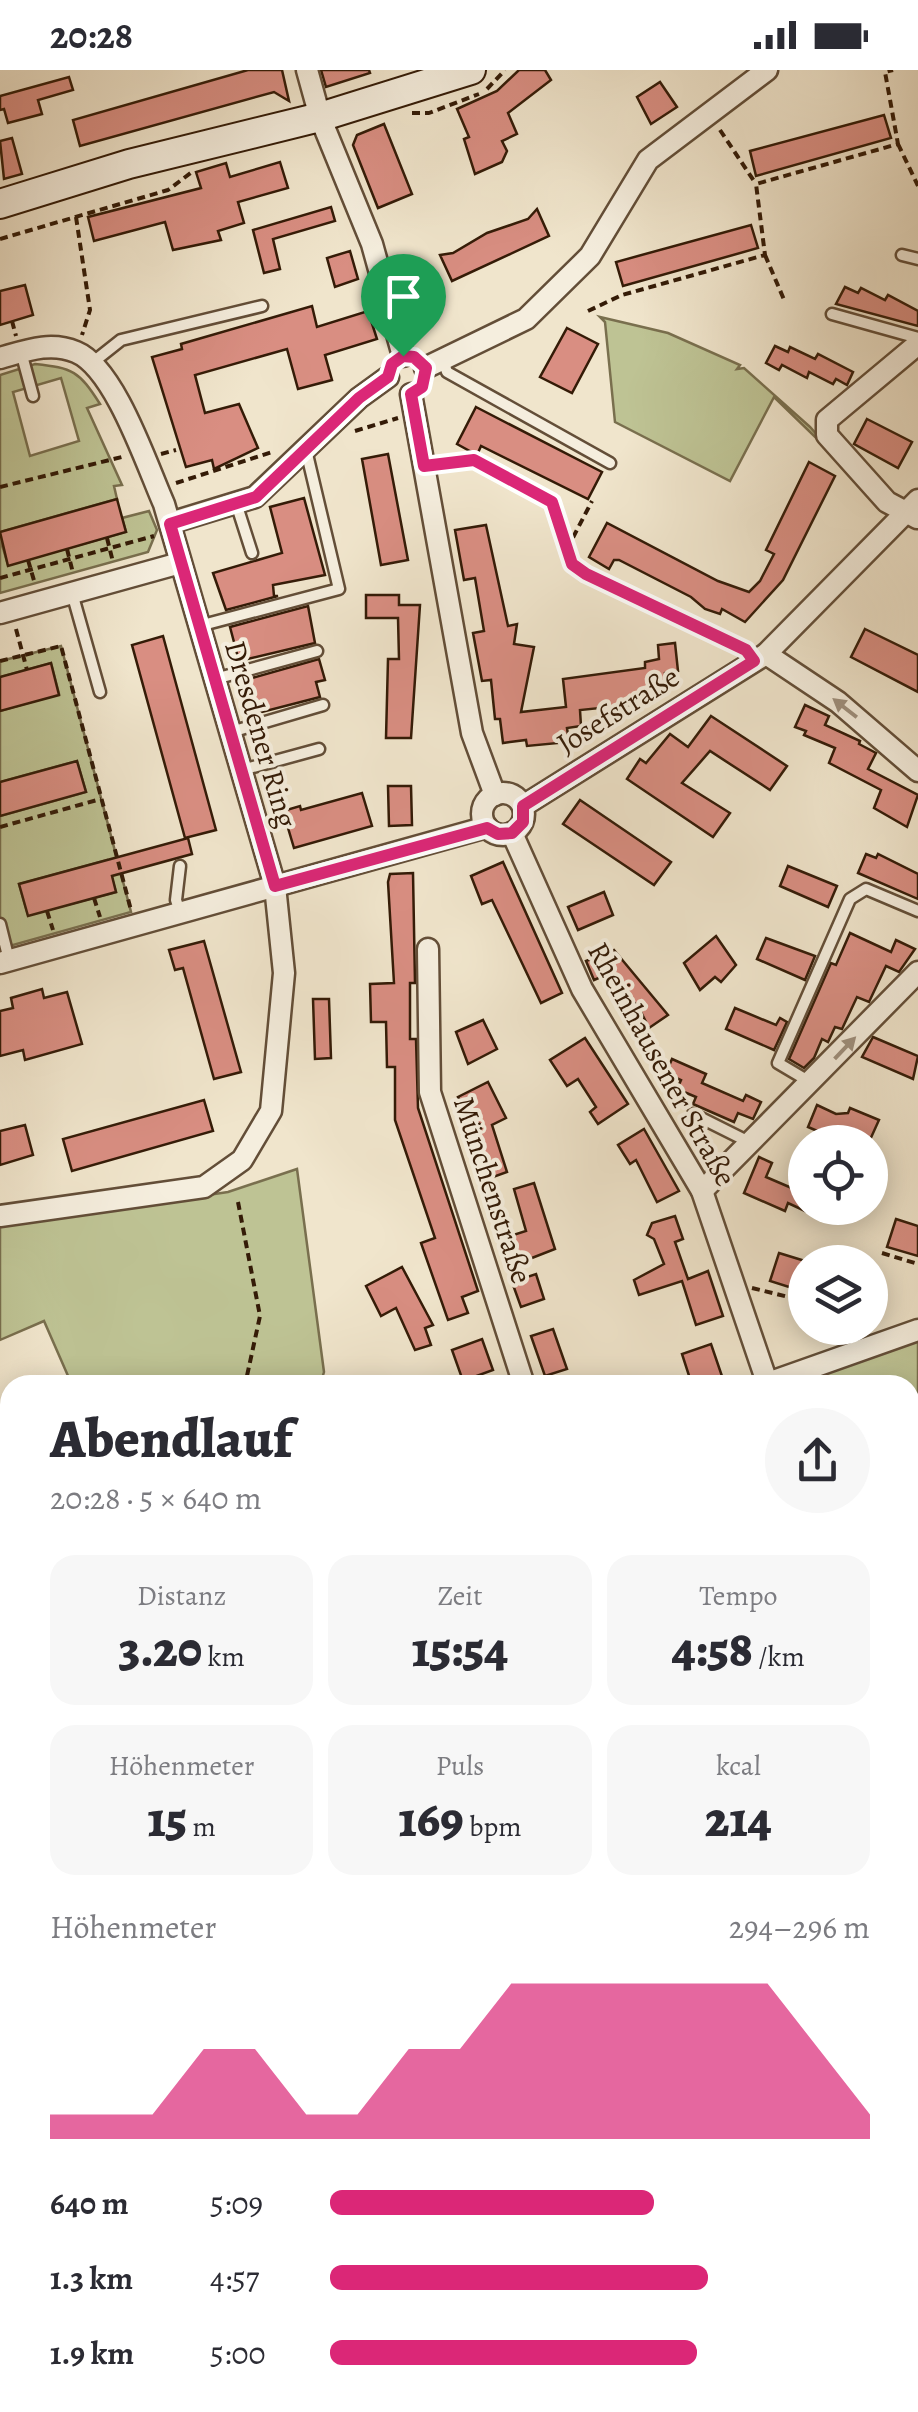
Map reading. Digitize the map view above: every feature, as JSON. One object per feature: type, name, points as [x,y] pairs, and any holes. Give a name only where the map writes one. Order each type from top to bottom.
[{"type":"main road","points":[[0,204],[154,157],[320,117],[470,70]]},
{"type":"street","points":[[308,70],[320,117],[372,244],[403,356]]},
{"type":"street","points":[[388,377],[393,389],[411,394],[422,387],[434,364],[526,319],[590,256],[648,160],[767,70]]},
{"type":"street","points":[[914,510],[887,502],[833,445],[827,435],[827,420],[918,341]]},
{"type":"street","points":[[13,351],[39,347],[84,357]]},
{"type":"street","points":[[166,528],[256,497],[359,398],[388,377],[392,364],[403,356],[434,364]]},
{"type":"street","name":"Dresdener Ring","points":[[0,1216],[204,1186],[242,1160],[271,1111],[278,1052],[284,974],[275,886],[180,563],[106,378],[84,357]]},
{"type":"street","points":[[411,394],[472,733],[495,794]]},
{"type":"street","name":"Josefstraße","points":[[523,806],[760,657],[914,510]]},
{"type":"street","points":[[7,619],[73,586],[180,563]]},
{"type":"street","points":[[760,657],[838,702],[918,771]]},
{"type":"street","points":[[5,961],[487,828],[498,834],[512,833],[523,822],[523,806],[508,793],[495,794],[483,809],[487,828]]},
{"type":"street","name":"Rheinhausener Straße","points":[[512,833],[582,989],[702,1191],[765,1375]]},
{"type":"street","name":"Münchenstraße","points":[[428,949],[430,1092],[521,1375]]},
{"type":"street","points":[[702,1191],[918,972]]},
{"type":"street","points":[[793,1375],[918,1330]]},
{"type":"lane","points":[[902,255],[918,259]]},
{"type":"lane","points":[[84,357],[121,340],[262,306]]},
{"type":"lane","points":[[832,314],[918,341]]},
{"type":"lane","points":[[13,351],[34,396]]},
{"type":"lane","points":[[434,364],[610,464]]},
{"type":"lane","points":[[198,626],[339,589],[306,449]]},
{"type":"lane","points":[[236,503],[252,553]]},
{"type":"lane","points":[[73,586],[100,692]]},
{"type":"lane","points":[[214,680],[317,651]]},
{"type":"lane","points":[[230,732],[323,705]]},
{"type":"lane","points":[[241,770],[319,749]]},
{"type":"lane","points":[[180,866],[176,900],[180,912]]},
{"type":"lane","points":[[811,1082],[778,1063],[850,899],[857,891],[866,889],[918,911]]},
{"type":"lane","points":[[0,924],[5,961]]},
{"type":"lane","points":[[693,1114],[750,1142]]},
{"type":"path","points":[[894,70],[884,71],[898,144],[918,186]]},
{"type":"path","points":[[709,114],[756,184],[765,255],[785,302]]},
{"type":"path","points":[[756,184],[898,144]]},
{"type":"path","points":[[0,239],[168,190],[187,179],[195,168]]},
{"type":"path","points":[[76,217],[90,310],[84,357]]},
{"type":"path","points":[[588,311],[622,295],[765,255]]},
{"type":"path","points":[[12,321],[13,351]]},
{"type":"path","points":[[157,455],[176,450]]},
{"type":"path","points":[[0,487],[126,456]]},
{"type":"path","points":[[424,466],[474,460],[552,502],[572,564],[760,657]]},
{"type":"path","points":[[567,549],[592,501]]},
{"type":"path","points":[[0,578],[110,550],[166,528]]},
{"type":"path","points":[[106,538],[115,568]]},
{"type":"path","points":[[67,549],[73,586]]},
{"type":"path","points":[[28,560],[36,590]]},
{"type":"path","points":[[7,619],[27,670]]},
{"type":"path","points":[[0,662],[61,646],[131,912]]},
{"type":"path","points":[[66,798],[70,808]]},
{"type":"path","points":[[0,827],[101,799]]},
{"type":"path","points":[[24,810],[26,820]]},
{"type":"path","points":[[94,898],[101,920]]},
{"type":"path","points":[[47,910],[54,933]]},
{"type":"path","points":[[238,1202],[260,1316],[247,1375]]},
{"type":"path","points":[[888,1254],[918,1264]]},
{"type":"path","points":[[738,1293],[757,1286],[788,1296]]},
{"type":"green space","points":[[600,317],[668,333],[740,365],[737,369],[744,368],[810,427],[839,460],[774,397],[730,481],[615,422],[605,322]]},
{"type":"green space","points":[[35,364],[67,370],[86,384],[100,404],[87,408],[122,485],[114,486],[117,499],[0,532],[0,375]],"holes":[[[61,378],[79,441],[30,456],[13,392]]]},
{"type":"green space","points":[[149,511],[157,530],[148,552],[0,593],[0,538],[8,565],[126,532],[122,518]]},
{"type":"green space","points":[[61,646],[131,912],[6,947],[0,924],[0,816],[86,792],[77,761],[0,782],[0,711],[59,694],[51,663],[0,677],[0,661]],"holes":[[[107,860],[116,892],[28,915],[19,884]]]},
{"type":"green space","points":[[297,1169],[323,1375],[68,1375],[44,1321],[0,1340],[0,1226],[228,1192]]},
{"type":"green space","points":[[918,1338],[918,1375],[818,1375]]},
{"type":"building","points":[[248,70],[282,70],[289,101],[274,92],[80,146],[73,120]]},
{"type":"building","points":[[321,70],[369,70],[370,73],[326,87]]},
{"type":"building","points":[[519,70],[545,70],[551,80],[508,113],[517,134],[502,141],[507,151],[502,162],[475,174],[464,139],[469,137],[457,109],[497,91]]},
{"type":"building","points":[[69,77],[73,90],[38,100],[42,114],[8,123],[4,109],[0,110],[0,96]]},
{"type":"building","points":[[660,82],[677,107],[651,124],[637,97]]},
{"type":"building","points":[[884,115],[891,138],[756,176],[750,151]]},
{"type":"building","points":[[384,124],[412,194],[378,208],[353,145],[357,135]]},
{"type":"building","points":[[12,138],[22,174],[4,179],[0,141]]},
{"type":"building","points":[[280,162],[288,188],[238,202],[244,223],[218,231],[221,240],[173,250],[165,222],[94,241],[88,217],[201,188],[196,172],[226,163],[230,177]]},
{"type":"building","points":[[331,207],[335,221],[273,239],[280,269],[264,273],[253,230]]},
{"type":"building","points":[[537,209],[549,236],[452,281],[440,255],[453,253],[487,233],[528,219]]},
{"type":"building","points":[[751,225],[758,248],[623,286],[616,262]]},
{"type":"building","points":[[350,251],[358,279],[335,287],[327,258]]},
{"type":"building","points":[[25,285],[33,315],[0,325],[0,291]]},
{"type":"building","points":[[845,287],[858,293],[861,288],[885,300],[888,295],[918,311],[918,326],[836,304]]},
{"type":"building","points":[[312,306],[317,327],[368,311],[377,339],[325,355],[332,380],[298,389],[287,349],[195,375],[205,413],[239,404],[258,448],[214,469],[212,460],[186,467],[152,357],[182,349],[181,344]]},
{"type":"building","points":[[567,328],[598,344],[572,393],[540,377]]},
{"type":"building","points":[[775,346],[788,352],[790,347],[815,359],[818,354],[853,372],[847,385],[836,379],[833,384],[809,372],[807,378],[782,365],[779,370],[766,363]]},
{"type":"building","points":[[476,407],[602,472],[588,499],[481,446],[477,455],[457,444]]},
{"type":"building","points":[[867,419],[912,442],[898,468],[854,444]]},
{"type":"building","points":[[388,454],[408,560],[381,565],[362,459]]},
{"type":"building","points":[[809,462],[835,476],[783,580],[745,622],[722,609],[720,614],[705,609],[691,597],[619,560],[614,560],[609,569],[589,557],[607,523],[718,581],[749,592],[760,581],[774,554],[766,550]]},
{"type":"building","points":[[304,498],[325,575],[273,585],[274,596],[278,596],[226,610],[213,573],[282,553],[270,507]]},
{"type":"building","points":[[117,499],[126,532],[8,566],[0,532]]},
{"type":"building","points":[[486,525],[508,626],[517,624],[514,644],[534,647],[521,712],[566,707],[563,679],[645,668],[645,662],[659,659],[658,645],[675,643],[678,671],[665,673],[666,689],[638,692],[639,704],[580,710],[581,726],[567,728],[569,742],[527,746],[526,740],[503,743],[500,719],[495,719],[491,680],[482,681],[473,633],[484,631],[475,578],[464,580],[455,530]]},
{"type":"building","points":[[366,595],[399,595],[399,605],[420,605],[411,738],[386,738],[388,659],[399,659],[398,618],[366,618]]},
{"type":"building","points":[[308,606],[315,643],[239,661],[230,627]]},
{"type":"building","points":[[865,629],[918,655],[918,692],[851,657]]},
{"type":"building","points":[[163,636],[216,830],[185,838],[132,645]]},
{"type":"building","points":[[319,659],[325,680],[316,682],[320,697],[254,714],[245,680]]},
{"type":"building","points":[[51,663],[59,695],[0,711],[0,677]]},
{"type":"building","points":[[805,705],[829,716],[825,725],[876,753],[868,769],[918,795],[907,827],[874,808],[881,790],[829,763],[835,748],[795,727]]},
{"type":"building","points":[[711,716],[787,766],[770,790],[710,751],[682,783],[730,813],[713,837],[627,779],[640,759],[646,763],[670,734],[688,747]]},
{"type":"building","points":[[77,761],[86,792],[0,816],[0,782]]},
{"type":"building","points":[[388,786],[411,786],[412,825],[389,826]]},
{"type":"building","points":[[362,793],[372,826],[294,848],[283,811],[300,806],[301,810]]},
{"type":"building","points":[[580,800],[671,862],[654,885],[563,824]]},
{"type":"building","points":[[188,838],[192,854],[112,876],[116,892],[28,916],[19,884]]},
{"type":"building","points":[[866,854],[876,858],[878,854],[918,874],[918,899],[858,873]]},
{"type":"building","points":[[503,862],[562,993],[541,1003],[492,900],[482,904],[471,876]]},
{"type":"building","points":[[788,866],[837,886],[828,907],[780,886]]},
{"type":"building","points":[[413,873],[415,983],[410,983],[410,1039],[416,1039],[418,1108],[478,1291],[462,1297],[468,1313],[448,1320],[421,1243],[435,1238],[395,1120],[395,1067],[387,1067],[386,1022],[371,1022],[370,984],[394,983],[390,874]]},
{"type":"building","points":[[604,892],[613,915],[578,930],[568,907]]},
{"type":"building","points":[[850,933],[891,952],[896,940],[915,949],[899,972],[886,966],[869,1002],[857,997],[842,1029],[835,1027],[828,1042],[822,1039],[814,1058],[804,1068],[789,1059],[831,963],[836,965]]},
{"type":"building","points":[[716,936],[736,965],[721,982],[715,977],[700,990],[684,963]]},
{"type":"building","points":[[766,938],[815,956],[805,980],[757,959]]},
{"type":"building","points":[[204,941],[241,1072],[214,1079],[183,968],[175,970],[169,950]]},
{"type":"building","points":[[614,950],[668,1015],[649,1028],[639,1008],[610,973],[594,980],[586,961]]},
{"type":"building","points":[[42,989],[44,998],[67,992],[82,1044],[25,1060],[23,1050],[0,1056],[0,1011],[13,1008],[11,998]]},
{"type":"building","points":[[313,999],[329,999],[331,1058],[315,1059]]},
{"type":"building","points":[[735,1008],[776,1025],[780,1018],[787,1022],[774,1050],[726,1029]]},
{"type":"building","points":[[483,1020],[497,1049],[468,1064],[456,1032]]},
{"type":"building","points":[[873,1037],[918,1056],[913,1079],[862,1057]]},
{"type":"building","points":[[585,1038],[628,1104],[598,1124],[590,1112],[596,1107],[578,1079],[567,1086],[550,1060]]},
{"type":"building","points":[[672,1059],[706,1074],[702,1083],[743,1101],[746,1095],[761,1102],[753,1119],[738,1113],[734,1122],[693,1104],[696,1097],[677,1089],[681,1080],[666,1073]]},
{"type":"building","points":[[488,1082],[506,1118],[492,1125],[507,1172],[485,1180],[476,1154],[482,1152],[461,1112],[465,1110],[458,1097]]},
{"type":"building","points":[[204,1100],[213,1131],[72,1171],[63,1139]]},
{"type":"building","points":[[817,1105],[836,1114],[848,1113],[850,1108],[879,1120],[877,1125],[809,1125]]},
{"type":"building","points":[[25,1125],[33,1155],[0,1165],[0,1131]]},
{"type":"building","points":[[644,1129],[679,1191],[657,1202],[636,1160],[630,1164],[618,1145]]},
{"type":"building","points":[[759,1157],[772,1163],[766,1177],[788,1186],[788,1203],[785,1211],[744,1193]]},
{"type":"building","points":[[534,1183],[555,1249],[519,1263],[510,1236],[526,1231],[514,1189]]},
{"type":"building","points":[[675,1216],[683,1239],[675,1242],[688,1279],[708,1271],[723,1316],[696,1325],[682,1281],[639,1295],[634,1280],[664,1264],[654,1239],[647,1235],[652,1223]]},
{"type":"building","points":[[896,1219],[918,1226],[918,1256],[888,1245]]},
{"type":"building","points":[[779,1253],[788,1256],[788,1287],[770,1281]]},
{"type":"building","points":[[402,1267],[433,1325],[425,1328],[431,1345],[415,1350],[396,1308],[381,1316],[366,1286]]},
{"type":"building","points":[[536,1274],[544,1299],[521,1307],[512,1282]]},
{"type":"building","points":[[553,1329],[567,1369],[545,1375],[531,1336]]},
{"type":"building","points":[[482,1339],[493,1370],[461,1375],[452,1350]]},
{"type":"building","points":[[711,1344],[722,1375],[689,1375],[682,1354]]},
{"type":"route","points":[[403,356],[414,357],[426,368],[426,381],[418,392],[411,394],[424,466],[474,460],[552,502],[572,564],[746,650],[754,661],[523,806],[523,822],[512,833],[498,834],[487,828],[275,886],[170,524],[256,497],[359,398],[388,377],[392,364],[403,356]]}]
